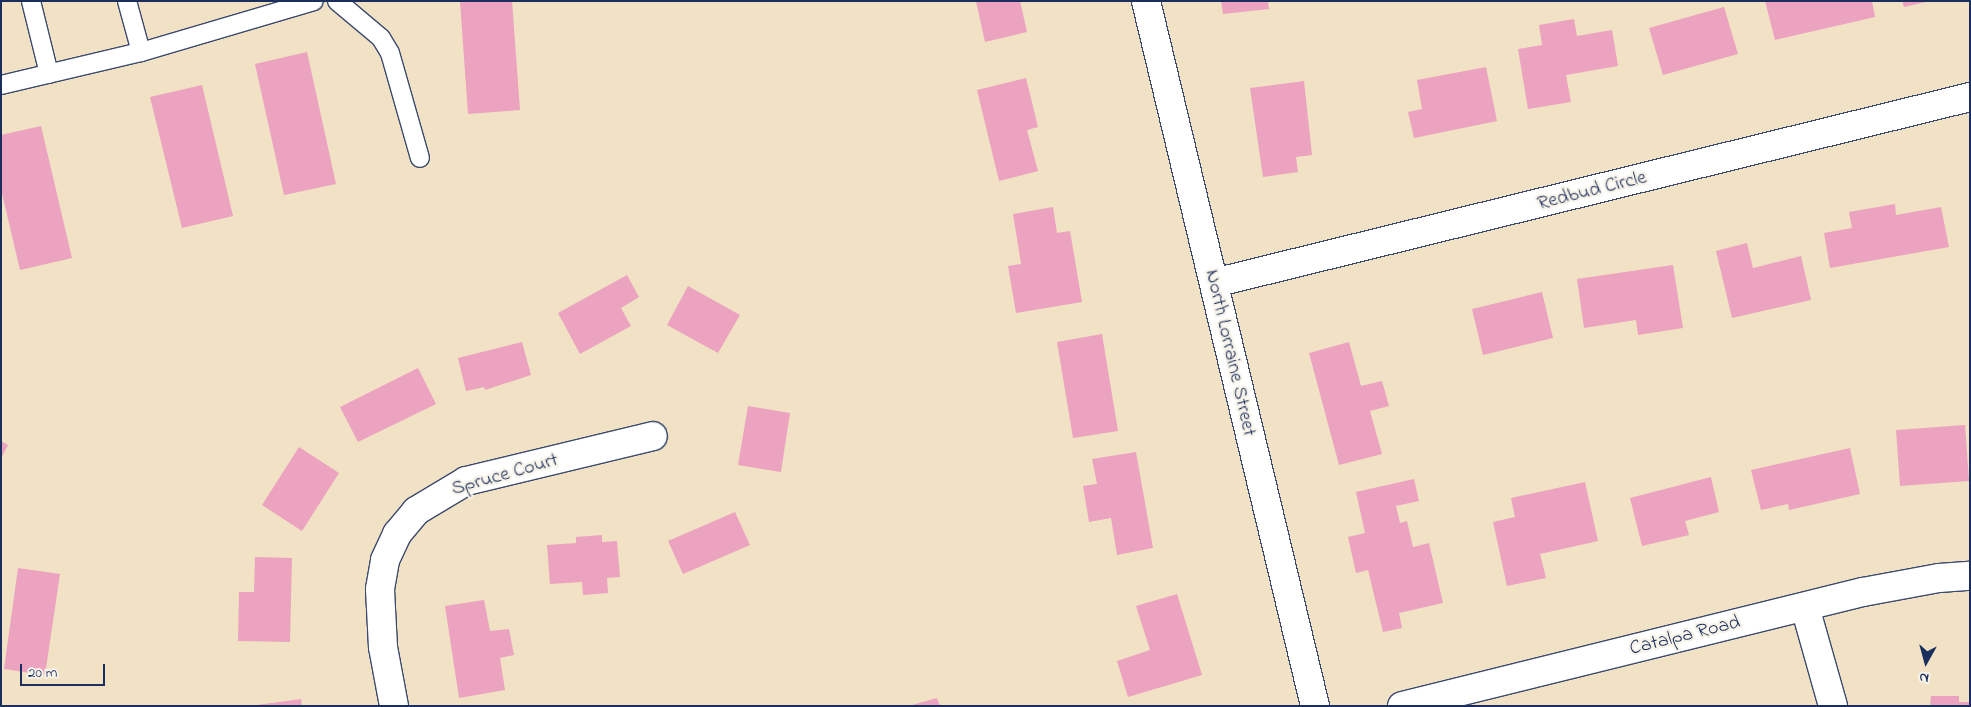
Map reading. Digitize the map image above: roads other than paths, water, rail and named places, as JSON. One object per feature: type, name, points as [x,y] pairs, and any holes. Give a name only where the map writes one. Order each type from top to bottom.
[{"type":"street","name":"North Lorraine Street","points":[[1146,1],[1315,706]]},
{"type":"street","name":"Redbud Circle","points":[[1214,283],[1970,97]]},
{"type":"street","name":"Spruce Court","points":[[394,706],[383,647],[380,589],[385,560],[397,534],[416,511],[466,481],[654,436]]},
{"type":"street","name":"Catalpa Road","points":[[1402,706],[1805,607],[1930,580],[1970,576]]},
{"type":"street","points":[[1805,607],[1833,706]]},
{"type":"lane","points":[[31,1],[49,74]]},
{"type":"lane","points":[[126,1],[141,52]]},
{"type":"lane","points":[[1,86],[141,52],[314,1]]},
{"type":"lane","points":[[337,1],[381,38],[390,53],[420,158]]}]
